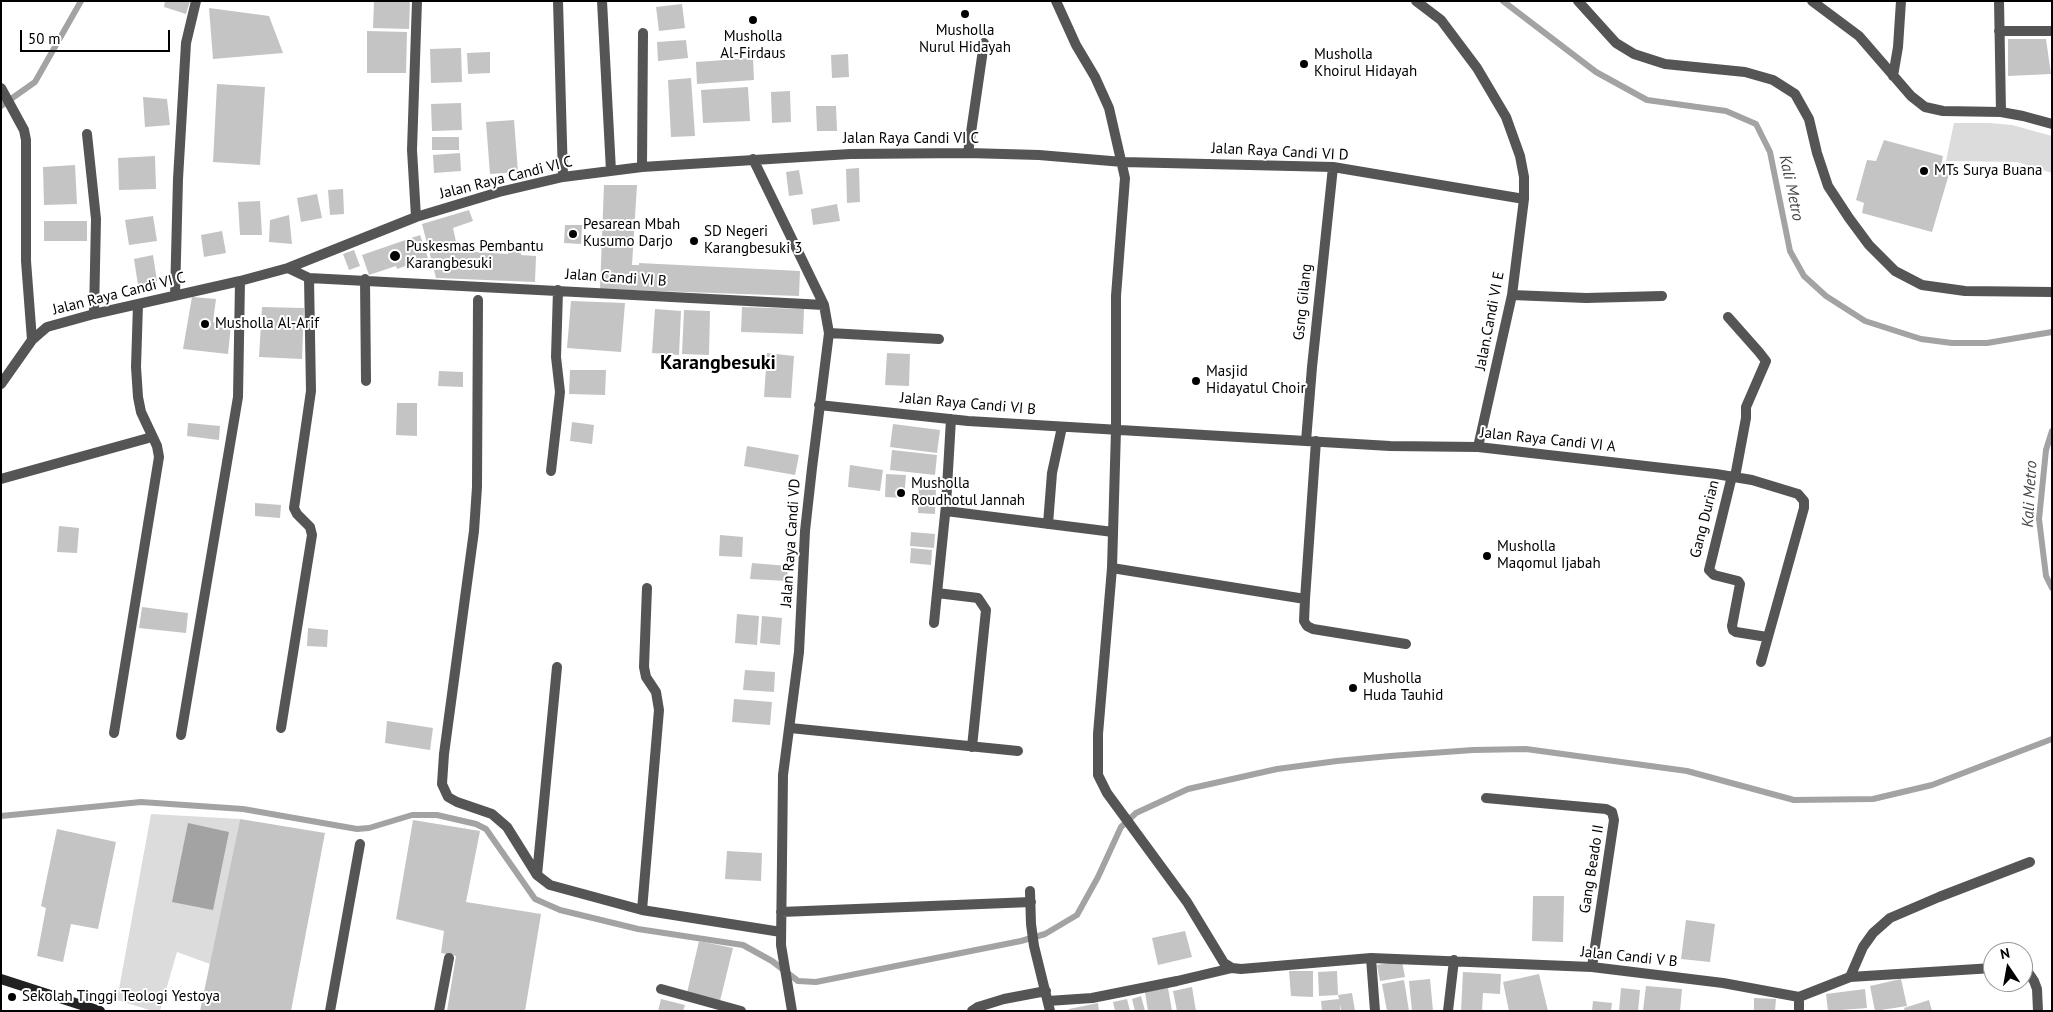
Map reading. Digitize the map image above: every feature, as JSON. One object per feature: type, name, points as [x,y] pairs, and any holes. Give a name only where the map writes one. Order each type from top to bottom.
[{"type":"street","points":[[175,296],[178,179],[186,43],[196,1]]},
{"type":"street","points":[[416,217],[412,150],[417,1]]},
{"type":"street","points":[[558,1],[563,177]]},
{"type":"street","points":[[602,1],[611,171]]},
{"type":"street","points":[[1056,1],[1076,45],[1095,77],[1109,108],[1123,162],[1125,178],[1116,296],[1116,430],[1112,568],[1098,734],[1098,775],[1118,810],[1187,902],[1224,963],[1232,968]]},
{"type":"street","name":"Jalan.Candi VI E","points":[[1416,1],[1441,20],[1477,68],[1506,117],[1520,156],[1524,177],[1524,199],[1512,295],[1478,447]]},
{"type":"street","points":[[1578,1],[1616,43],[1634,54],[1665,64],[1745,72],[1773,80],[1795,94],[1809,119],[1817,153],[1828,186],[1869,245],[1895,271],[1922,285],[1964,291],[2052,292]]},
{"type":"street","points":[[1812,1],[1859,36],[1911,96],[1925,107],[1942,111],[2000,112],[2052,124]]},
{"type":"street","points":[[1893,76],[1898,47],[1901,1]]},
{"type":"street","points":[[1999,1],[2000,112]]},
{"type":"street","points":[[2000,31],[2052,31]]},
{"type":"street","points":[[642,166],[643,33]]},
{"type":"street","points":[[968,153],[984,43]]},
{"type":"street","points":[[3,90],[24,130],[26,140],[26,261],[32,340]]},
{"type":"street","points":[[87,134],[96,219],[94,314]]},
{"type":"street","name":"Jalan Raya Candi VI C","points":[[1,384],[32,340],[47,327],[94,314],[240,282],[288,268],[416,217],[499,192],[563,177],[642,166],[850,154],[968,153],[1039,155],[1123,162]]},
{"type":"street","name":"Jalan Raya Candi VD","points":[[753,159],[824,305],[829,334],[805,531],[799,652],[783,776],[781,945],[792,1011]]},
{"type":"street","name":"Jalan Raya Candi VI D","points":[[1123,162],[1333,167],[1524,199]]},
{"type":"street","name":"Gsng Gilang","points":[[1333,167],[1312,358],[1311,441],[1304,621],[1307,626],[1313,629],[1406,644]]},
{"type":"street","name":"Jalan Candi VI B","points":[[288,268],[309,278],[365,279],[824,305]]},
{"type":"street","points":[[281,728],[312,535],[310,528],[294,508],[311,391],[309,278]]},
{"type":"street","points":[[365,279],[366,381]]},
{"type":"street","points":[[182,736],[238,397],[240,282]]},
{"type":"street","points":[[551,471],[560,392],[556,357],[558,290]]},
{"type":"street","points":[[1512,295],[1586,298],[1662,296]]},
{"type":"street","points":[[478,300],[477,487],[475,522],[442,784],[448,796],[457,802],[492,814],[507,826],[538,875],[550,884],[642,910],[781,932]]},
{"type":"street","points":[[114,733],[159,457],[157,446],[138,397],[136,367],[138,304]]},
{"type":"street","name":"Gang Durian","points":[[1728,317],[1766,361],[1746,407],[1745,425],[1734,477],[1708,568],[1714,575],[1739,582],[1733,630],[1767,637]]},
{"type":"street","points":[[829,334],[940,339]]},
{"type":"street","name":"Jalan Raya Candi VI B","points":[[819,405],[951,419],[1116,430]]},
{"type":"street","points":[[934,623],[946,511],[951,419]]},
{"type":"street","points":[[1048,524],[1052,473],[1062,427]]},
{"type":"street","name":"Jalan Raya Candi VI A","points":[[1116,430],[1390,446],[1478,447],[1734,477],[1798,494],[1804,500],[1801,523],[1761,662]]},
{"type":"street","points":[[1,479],[152,437]]},
{"type":"street","points":[[946,511],[1113,532]]},
{"type":"street","points":[[1112,568],[1305,599]]},
{"type":"street","points":[[642,910],[659,710],[656,692],[646,677],[644,667],[647,588]]},
{"type":"street","points":[[937,592],[978,598],[986,610],[972,748]]},
{"type":"street","points":[[538,875],[558,667]]},
{"type":"street","points":[[790,728],[972,748],[1018,751]]},
{"type":"street","name":"Gang Beado II","points":[[1486,798],[1606,809],[1612,812],[1614,820],[1592,967]]},
{"type":"street","points":[[330,1011],[360,844]]},
{"type":"street","points":[[1850,977],[1863,947],[1873,933],[1890,918],[1938,897],[2030,862]]},
{"type":"street","points":[[1030,891],[1034,946],[1048,1001]]},
{"type":"street","points":[[781,912],[1030,902]]},
{"type":"street","points":[[439,1011],[449,958]]},
{"type":"street","points":[[1371,958],[1375,1011]]},
{"type":"street","name":"Jalan Candi V B","points":[[972,1011],[1004,1000],[1048,1001],[1092,998],[1232,968],[1241,969],[1371,958],[1592,967],[1723,983],[1799,997]]},
{"type":"street","points":[[1448,1011],[1454,960]]},
{"type":"street","points":[[1799,1011],[1799,997],[1850,977],[1983,969]]},
{"type":"street","points":[[1,980],[100,1011]]},
{"type":"street","points":[[2033,980],[2037,989],[2038,1011]]},
{"type":"street","points":[[662,989],[741,1011]]},
{"type":"shaded area","points":[[1954,123],[2012,125],[2052,136],[2052,173],[2017,162],[1946,161]]},
{"type":"shaded area","points":[[151,814],[240,819],[210,964],[177,952],[160,1011],[153,1011],[117,1000]]},
{"type":"shaded area","points":[[188,823],[229,832],[213,910],[172,902]]},
{"type":"building","points":[[165,1],[190,1],[186,14],[164,7]]},
{"type":"building","points":[[374,1],[410,1],[409,29],[373,28]]},
{"type":"building","points":[[682,4],[685,28],[659,31],[656,7]]},
{"type":"building","points":[[209,8],[269,16],[283,53],[213,59]]},
{"type":"building","points":[[367,31],[407,32],[406,73],[367,73]]},
{"type":"building","points":[[2008,39],[2046,39],[2051,74],[2008,76]]},
{"type":"building","points":[[686,40],[688,58],[658,61],[657,42]]},
{"type":"building","points":[[461,48],[462,82],[431,83],[430,49]]},
{"type":"building","points":[[490,52],[490,73],[468,74],[467,53]]},
{"type":"building","points":[[848,54],[849,77],[832,78],[831,55]]},
{"type":"building","points":[[753,58],[754,80],[697,84],[696,62]]},
{"type":"building","points":[[691,78],[695,136],[671,137],[668,80]]},
{"type":"building","points":[[217,84],[265,87],[260,165],[213,162]]},
{"type":"building","points":[[748,87],[750,121],[703,123],[701,90]]},
{"type":"building","points":[[790,91],[791,122],[772,123],[771,92]]},
{"type":"building","points":[[143,97],[167,99],[170,125],[145,127]]},
{"type":"building","points":[[461,103],[462,130],[432,131],[431,104]]},
{"type":"building","points":[[816,106],[836,106],[837,131],[817,131]]},
{"type":"building","points":[[514,120],[518,172],[490,174],[486,122]]},
{"type":"building","points":[[432,137],[459,137],[459,150],[432,150]]},
{"type":"building","points":[[1884,140],[1943,156],[1940,171],[1949,174],[1932,232],[1862,213],[1864,203],[1856,200],[1867,160],[1876,161]]},
{"type":"building","points":[[460,153],[461,171],[434,173],[433,155]]},
{"type":"building","points":[[155,156],[156,189],[119,190],[118,158]]},
{"type":"building","points":[[75,165],[77,204],[44,205],[43,167]]},
{"type":"building","points":[[859,168],[860,202],[847,203],[846,169]]},
{"type":"building","points":[[799,170],[803,194],[789,196],[786,172]]},
{"type":"building","points":[[604,185],[637,185],[632,265],[639,265],[639,263],[800,271],[799,296],[600,289]]},
{"type":"building","points":[[343,189],[344,214],[330,215],[328,190]]},
{"type":"building","points":[[317,194],[322,218],[301,222],[297,198]]},
{"type":"building","points":[[260,201],[262,235],[240,235],[238,202]]},
{"type":"building","points":[[837,204],[840,221],[813,225],[811,209]]},
{"type":"building","points":[[469,210],[473,221],[453,228],[458,251],[508,254],[508,245],[521,245],[521,255],[536,256],[535,282],[436,278],[422,224]]},
{"type":"building","points":[[289,215],[292,244],[269,242],[270,220]]},
{"type":"building","points":[[153,216],[157,241],[129,245],[125,220]]},
{"type":"building","points":[[44,221],[87,221],[87,241],[44,241]]},
{"type":"building","name":"Pesarean Mbah Kusumo Darjo","points":[[565,225],[582,225],[581,244],[564,243]]},
{"type":"building","points":[[222,231],[226,253],[204,257],[201,235]]},
{"type":"building","name":"Puskesmas Pembantu Karangbesuki","points":[[420,235],[428,258],[397,269],[396,266],[369,275],[362,255]]},
{"type":"building","points":[[354,250],[360,266],[349,270],[343,254]]},
{"type":"building","points":[[153,255],[157,281],[138,285],[134,259]]},
{"type":"building","name":"Musholla Al-Arif","points":[[192,297],[216,299],[213,322],[231,325],[228,354],[183,349]]},
{"type":"building","points":[[571,301],[625,303],[621,352],[567,348]]},
{"type":"building","points":[[262,307],[304,308],[302,359],[259,357]]},
{"type":"building","points":[[742,307],[804,309],[803,334],[741,332]]},
{"type":"building","points":[[655,309],[681,311],[679,355],[652,353]]},
{"type":"building","points":[[684,310],[710,311],[709,355],[682,354]]},
{"type":"building","points":[[767,353],[794,356],[791,398],[764,397]]},
{"type":"building","points":[[887,353],[910,354],[909,386],[885,385]]},
{"type":"building","points":[[570,370],[606,370],[605,395],[569,394]]},
{"type":"building","points":[[439,371],[463,372],[463,387],[438,386]]},
{"type":"building","points":[[397,403],[417,403],[417,436],[396,435]]},
{"type":"building","points":[[572,422],[594,425],[592,444],[570,441]]},
{"type":"building","points":[[188,423],[220,426],[219,440],[187,436]]},
{"type":"building","points":[[893,424],[940,430],[937,453],[890,447]]},
{"type":"building","points":[[747,446],[799,455],[795,475],[744,466]]},
{"type":"building","points":[[892,450],[937,455],[935,475],[890,470]]},
{"type":"building","points":[[850,465],[883,470],[880,491],[848,487]]},
{"type":"building","points":[[886,474],[906,475],[904,498],[885,497]]},
{"type":"building","points":[[919,488],[936,489],[935,514],[918,513]]},
{"type":"building","points":[[255,503],[281,505],[280,518],[255,516]]},
{"type":"building","points":[[59,526],[79,528],[77,553],[57,552]]},
{"type":"building","points":[[911,532],[935,534],[934,548],[910,546]]},
{"type":"building","points":[[720,535],[743,537],[742,557],[719,556]]},
{"type":"building","points":[[911,548],[932,550],[931,565],[910,563]]},
{"type":"building","points":[[752,563],[788,566],[787,581],[750,579]]},
{"type":"building","points":[[142,607],[188,613],[186,633],[139,628]]},
{"type":"building","points":[[737,614],[759,616],[757,645],[735,643]]},
{"type":"building","points":[[762,616],[782,618],[780,645],[760,643]]},
{"type":"building","points":[[308,628],[328,630],[327,647],[307,646]]},
{"type":"building","points":[[745,670],[775,672],[774,692],[743,690]]},
{"type":"building","points":[[734,699],[772,702],[770,725],[732,722]]},
{"type":"building","points":[[387,721],[433,728],[430,750],[385,743]]},
{"type":"building","points":[[240,819],[325,833],[291,1011],[200,1011]]},
{"type":"building","points":[[413,820],[480,831],[466,902],[541,914],[525,1011],[447,1011],[456,956],[441,953],[444,931],[396,919]]},
{"type":"building","points":[[57,829],[116,842],[98,929],[71,924],[63,962],[37,956],[46,908],[41,906]]},
{"type":"building","points":[[727,851],[762,853],[761,881],[725,879]]},
{"type":"building","points":[[1533,896],[1564,896],[1563,942],[1532,941]]},
{"type":"building","points":[[1686,920],[1715,924],[1710,962],[1681,959]]},
{"type":"building","points":[[1185,931],[1192,957],[1158,965],[1152,938]]},
{"type":"building","points":[[699,941],[733,948],[720,1001],[687,993]]},
{"type":"building","points":[[1402,961],[1405,977],[1380,981],[1377,965]]},
{"type":"building","points":[[1289,971],[1313,971],[1313,997],[1291,996]]},
{"type":"building","points":[[1337,971],[1338,995],[1319,996],[1318,972]]},
{"type":"building","points":[[1463,972],[1501,974],[1500,994],[1483,993],[1482,1011],[1461,1011]]},
{"type":"building","points":[[1539,974],[1548,1011],[1509,1011],[1503,982]]},
{"type":"building","points":[[1430,979],[1433,1011],[1412,1011],[1409,981]]},
{"type":"building","points":[[1901,979],[1907,1006],[1875,1011],[1870,986]]},
{"type":"building","points":[[1404,980],[1409,1011],[1387,1011],[1382,984]]},
{"type":"building","points":[[1646,986],[1682,989],[1680,1011],[1643,1011]]},
{"type":"building","points":[[1192,987],[1196,1011],[1177,1011],[1173,991]]},
{"type":"building","points":[[1168,988],[1172,1011],[1148,1011],[1145,992]]},
{"type":"building","points":[[1621,988],[1640,990],[1638,1011],[1619,1011]]},
{"type":"building","points":[[1865,989],[1867,1008],[1828,1011],[1826,994]]},
{"type":"building","points":[[1352,993],[1355,1011],[1341,1011],[1340,1004],[1340,1011],[1322,1011],[1321,1001],[1339,999],[1338,995]]},
{"type":"building","points":[[1141,996],[1145,1011],[1135,1011],[1132,999]]},
{"type":"building","points":[[1754,998],[1776,999],[1775,1011],[1754,1011]]},
{"type":"building","points":[[661,999],[685,1005],[683,1011],[658,1011]]},
{"type":"building","points":[[1127,999],[1130,1011],[1115,1011],[1113,1002]]},
{"type":"building","points":[[1929,1000],[1932,1011],[1905,1011],[1904,1008]]},
{"type":"building","points":[[1593,1001],[1612,1003],[1611,1011],[1592,1011]]},
{"type":"building","points":[[1098,1003],[1099,1011],[1067,1011],[1069,1009]]},
{"type":"waterway","points":[[1,106],[35,82],[81,1]]},
{"type":"waterway","name":"Kali Metro","points":[[1503,1],[1596,72],[1647,100],[1726,111],[1756,124],[1770,152],[1790,251],[1804,276],[1826,296],[1865,321],[1921,339],[1952,343],[1987,343],[2052,332]]},
{"type":"waterway","name":"Kali Metro","points":[[2052,431],[2046,450],[2039,519],[2046,576],[2052,588]]},
{"type":"waterway","points":[[1,816],[141,802],[243,809],[357,829],[369,828],[412,815],[437,815],[476,824],[486,829],[535,899],[560,910],[638,929],[743,945],[772,961],[798,981],[816,982],[1021,941],[1045,934],[1077,915],[1098,877],[1121,827],[1136,813],[1188,789],[1277,769],[1390,756],[1473,750],[1526,749],[1687,771],[1794,800],[1873,799],[1932,785],[2052,739]]},
{"type":"place","name":"Musholla Nurul Hidayah","points":[[965,14]]},
{"type":"place","name":"Musholla Al-Firdaus","points":[[753,20]]},
{"type":"place","name":"Musholla Khoirul Hidayah","points":[[1304,64]]},
{"type":"place","name":"MTs Surya Buana","points":[[1924,171]]},
{"type":"place","name":"Pesarean Mbah Kusumo Darjo","points":[[573,234]]},
{"type":"place","name":"SD Negeri Karangbesuki 3","points":[[694,241]]},
{"type":"place","name":"Puskesmas Pembantu Karangbesuki","points":[[395,256]]},
{"type":"place","name":"Musholla Al-Arif","points":[[205,324]]},
{"type":"place","name":"Masjid Hidayatul Choir","points":[[1196,381]]},
{"type":"place","name":"Musholla Roudhotul Jannah","points":[[901,493]]},
{"type":"place","name":"Musholla Maqomul Ijabah","points":[[1487,556]]},
{"type":"place","name":"Musholla Huda Tauhid","points":[[1353,688]]},
{"type":"place","name":"Sekolah Tinggi Teologi Yestoya","points":[[12,997]]},
{"type":"district","name":"Karangbesuki","points":[[718,363]]}]
